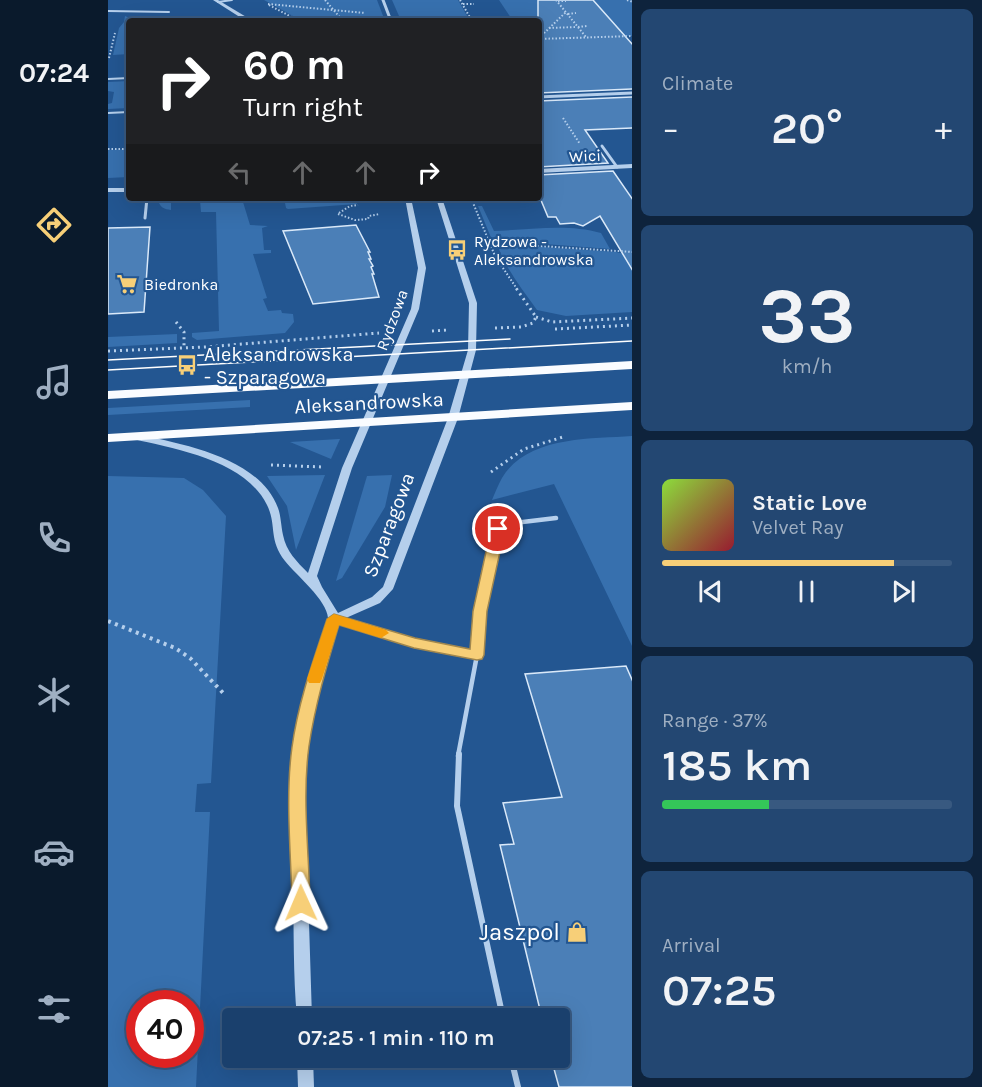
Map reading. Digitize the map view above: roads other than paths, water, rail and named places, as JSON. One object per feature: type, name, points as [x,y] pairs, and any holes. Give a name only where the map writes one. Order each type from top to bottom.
[{"type":"main road","name":"Aleksandrowska","points":[[108,395],[632,365]]},
{"type":"main road","name":"Aleksandrowska","points":[[108,438],[632,406]]},
{"type":"street","points":[[383,0],[390,18]]},
{"type":"street","points":[[217,1],[245,18]]},
{"type":"street","points":[[542,97],[632,93]]},
{"type":"street","name":"Wici","points":[[542,171],[632,166]]},
{"type":"street","points":[[108,190],[126,189]]},
{"type":"street","name":"Rydzowa","points":[[365,423],[411,321],[420,285],[420,252],[409,201]]},
{"type":"street","points":[[440,201],[473,303],[473,341],[466,375]]},
{"type":"street","name":"Szparagowa","points":[[334,619],[376,600],[388,589],[453,418],[466,375]]},
{"type":"street","points":[[314,586],[312,576],[347,468],[365,423]]},
{"type":"street","points":[[133,436],[209,457],[230,466],[254,483],[271,505],[285,553],[328,604],[334,619],[313,685],[300,748],[298,795],[304,1008]]},
{"type":"street","points":[[305,1068],[306,1087]]},
{"type":"lane","points":[[217,1],[232,0]]},
{"type":"lane","points":[[108,11],[169,12]]},
{"type":"lane","points":[[108,79],[126,78]]},
{"type":"lane","points":[[108,113],[126,112]]},
{"type":"lane","points":[[602,146],[617,167]]},
{"type":"lane","points":[[145,218],[147,201]]},
{"type":"lane","points":[[501,1008],[457,806],[457,764],[477,655],[480,611],[498,529],[506,524],[556,518]]},
{"type":"lane","points":[[334,619],[406,640],[477,655]]},
{"type":"lane","points":[[513,1068],[518,1087]]},
{"type":"tram line","points":[[108,360],[510,339]]},
{"type":"tram line","points":[[108,370],[632,341]]},
{"type":"place","name":"Rydzowa - Aleksandrowska","points":[[457,250]]},
{"type":"place","name":"Biedronka","points":[[127,284]]},
{"type":"place","name":"Aleksandrowska - Szparagowa","points":[[187,365]]},
{"type":"place","name":"Jaszpol","points":[[577,932]]}]
